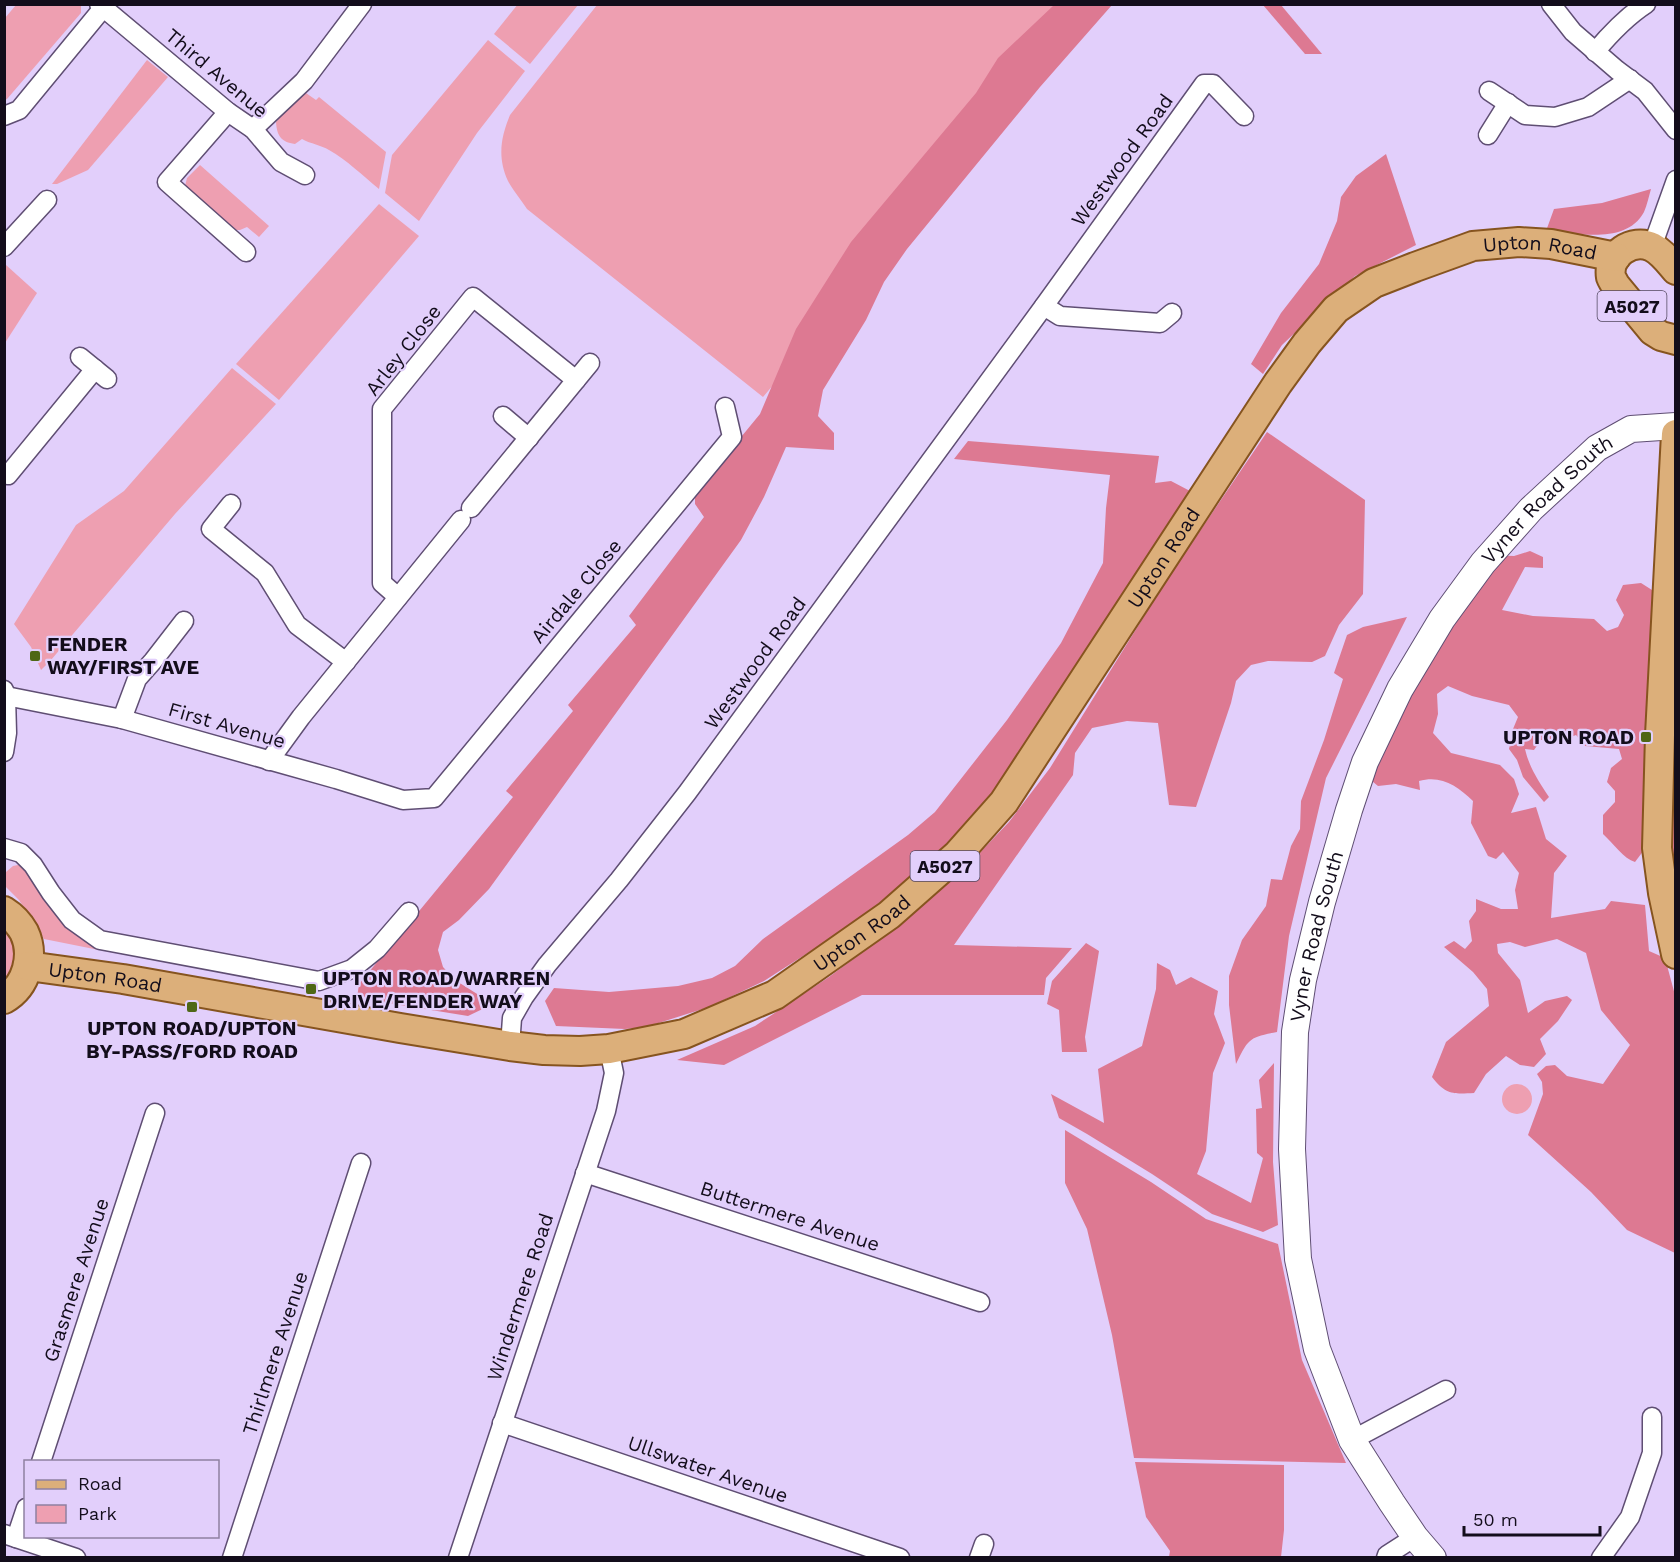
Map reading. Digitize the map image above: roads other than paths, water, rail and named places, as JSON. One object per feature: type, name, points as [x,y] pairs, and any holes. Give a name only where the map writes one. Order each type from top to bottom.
[{"type":"main road","name":"Upton Road","points":[[28,966],[123,979],[510,1046],[580,1052],[609,1049],[684,1034],[775,995],[889,915],[957,855],[1004,802],[1278,383],[1336,309],[1374,283],[1473,246],[1519,242],[1551,244],[1616,257]]},
{"type":"main road","points":[[1616,257],[1622,250],[1633,244],[1652,247]]},
{"type":"main road","name":"A5027","points":[[1652,247],[1663,255],[1676,270]]},
{"type":"main road","name":"A5027","points":[[1616,257],[1611,277],[1615,285],[1653,331],[1660,336],[1676,340]]},
{"type":"main road","points":[[1676,434],[1668,735],[1658,848],[1663,893],[1676,954]]},
{"type":"main road","points":[[4,911],[14,918],[24,932],[29,948],[28,966],[22,983],[4,999]]},
{"type":"street","points":[[118,19],[129,4]]},
{"type":"street","points":[[253,129],[304,81],[362,4]]},
{"type":"street","points":[[1551,4],[1573,32],[1645,91],[1676,130]]},
{"type":"street","points":[[1595,52],[1618,26],[1646,4]]},
{"type":"street","points":[[4,116],[19,110],[101,6]]},
{"type":"street","name":"Third Avenue","points":[[101,6],[228,112],[253,129],[281,162],[305,175]]},
{"type":"street","points":[[1489,91],[1526,116],[1555,117],[1588,107],[1630,79]]},
{"type":"street","name":"Westwood Road","points":[[510,1046],[512,1018],[547,965],[619,880],[687,793],[1204,84],[1213,84],[1244,116]]},
{"type":"street","points":[[1488,135],[1508,104]]},
{"type":"street","points":[[228,112],[167,182],[246,252]]},
{"type":"street","points":[[1652,247],[1676,180]]},
{"type":"street","points":[[4,247],[47,200]]},
{"type":"street","name":"Arley Close","points":[[398,597],[382,583],[382,409],[473,297],[576,380]]},
{"type":"street","points":[[1044,306],[1060,316],[1160,323],[1172,314]]},
{"type":"street","points":[[6,475],[101,374],[80,357]]},
{"type":"street","points":[[269,761],[345,662],[590,363]]},
{"type":"street","name":"Airdale Close","points":[[434,798],[732,437],[725,407]]},
{"type":"street","points":[[503,416],[529,438]]},
{"type":"street","name":"Vyner Road South","points":[[1433,1557],[1415,1537],[1352,1440],[1317,1349],[1299,1259],[1292,1149],[1295,1032],[1303,980],[1322,902],[1365,762],[1400,689],[1442,619],[1483,562],[1532,509],[1597,448],[1631,429],[1676,426]]},
{"type":"street","points":[[231,504],[211,529],[264,573],[297,625],[345,662]]},
{"type":"street","points":[[122,719],[137,678],[183,621]]},
{"type":"street","points":[[4,752],[7,733],[5,693]]},
{"type":"street","name":"First Avenue","points":[[5,693],[122,719],[403,800],[434,798]]},
{"type":"street","points":[[4,848],[21,854],[33,865],[51,894],[72,920],[100,940],[319,981],[352,969],[377,949],[409,912]]},
{"type":"street","name":"Windermere Road","points":[[458,1557],[606,1111],[614,1073],[609,1049]]},
{"type":"street","name":"Grasmere Avenue","points":[[41,1460],[155,1113]]},
{"type":"street","name":"Thirlmere Avenue","points":[[232,1557],[361,1162]]},
{"type":"street","name":"Buttermere Avenue","points":[[585,1173],[980,1302]]},
{"type":"street","points":[[1352,1440],[1446,1390]]},
{"type":"street","points":[[1601,1557],[1630,1516],[1652,1453],[1652,1417]]},
{"type":"street","name":"Ullswater Avenue","points":[[502,1423],[900,1557]]},
{"type":"street","points":[[24,1512],[10,1536],[76,1557]]},
{"type":"street","points":[[1386,1557],[1415,1537]]},
{"type":"place","name":"FENDER WAY/FIRST AVE","points":[[35,656]]},
{"type":"place","name":"UPTON ROAD","points":[[1646,737]]},
{"type":"place","name":"UPTON ROAD/WARREN DRIVE/FENDER WAY","points":[[311,989]]},
{"type":"place","name":"UPTON ROAD/UPTON BY-PASS/FORD ROAD","points":[[192,1007]]}]
